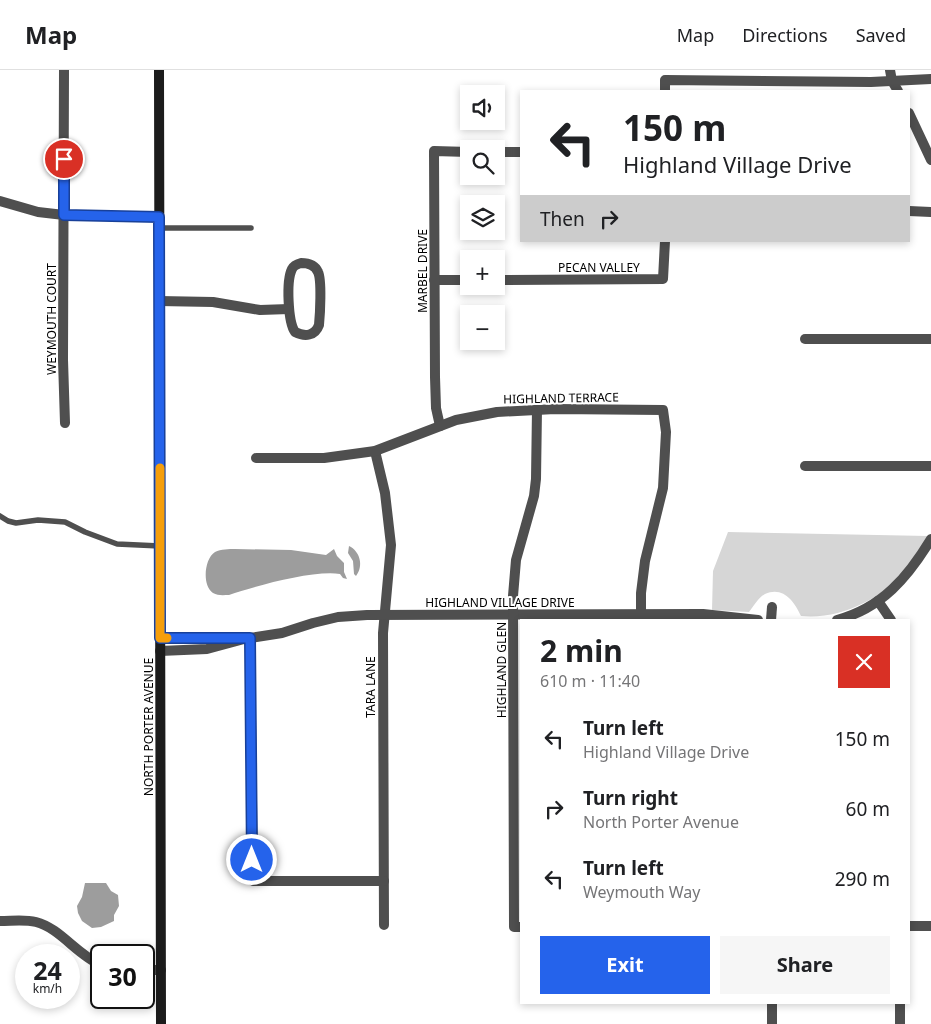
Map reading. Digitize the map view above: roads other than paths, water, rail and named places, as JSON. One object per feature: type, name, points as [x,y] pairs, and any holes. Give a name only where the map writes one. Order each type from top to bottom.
[{"type":"main road","name":"NORTH PORTER AVENUE","points":[[159,70],[161,1024]]},
{"type":"street","name":"WEYMOUTH COURT","points":[[64,70],[62,360],[64,424]]},
{"type":"street","points":[[890,70],[892,81],[897,90]]},
{"type":"street","points":[[665,90],[665,80],[871,82],[931,79]]},
{"type":"street","points":[[910,116],[931,160]]},
{"type":"street","name":"MARBEL DRIVE","points":[[440,426],[435,397],[434,151],[460,152]]},
{"type":"street","points":[[505,152],[520,152]]},
{"type":"street","points":[[0,201],[38,212],[64,215],[159,217]]},
{"type":"street","points":[[910,211],[931,212]]},
{"type":"street","name":"PECAN VALLEY","points":[[505,280],[663,279],[665,242]]},
{"type":"street","points":[[301,262],[311,264],[318,272],[320,278],[320,319],[317,330],[310,335],[304,336],[295,332],[289,319],[289,309],[292,267],[301,262]]},
{"type":"street","points":[[434,280],[460,280]]},
{"type":"street","points":[[160,301],[202,301],[260,310],[289,309]]},
{"type":"street","points":[[805,339],[931,339]]},
{"type":"street","name":"HIGHLAND TERRACE","points":[[256,458],[324,458],[375,451],[456,420],[520,409],[663,410],[666,432],[663,488],[645,561],[641,593],[641,617]]},
{"type":"street","name":"HIGHLAND GLEN","points":[[520,927],[514,927],[513,596],[516,560],[534,496],[537,409]]},
{"type":"street","name":"TARA LANE","points":[[375,451],[385,493],[391,545],[383,615],[384,925]]},
{"type":"street","points":[[805,466],[931,466]]},
{"type":"street","points":[[840,619],[858,613],[903,580],[931,539]]},
{"type":"street","points":[[878,600],[889,619]]},
{"type":"street","points":[[771,619],[772,607]]},
{"type":"street","name":"HIGHLAND VILLAGE DRIVE","points":[[160,651],[207,649],[338,617],[513,614],[641,617],[717,614],[751,619]]},
{"type":"street","name":"HIGHLAND VILLAGE DRIVE","points":[[160,638],[206,637],[247,639]]},
{"type":"street","points":[[247,639],[253,881],[384,881]]},
{"type":"street","points":[[0,920],[35,922],[54,932],[90,958]]},
{"type":"street","points":[[910,926],[931,926]]},
{"type":"street","points":[[155,970],[161,970]]},
{"type":"street","points":[[772,1004],[772,1024]]},
{"type":"street","points":[[900,1004],[900,1024]]},
{"type":"lane","points":[[159,228],[251,228]]},
{"type":"lane","points":[[0,516],[16,523],[38,520],[65,522],[116,544],[160,546]]}]
